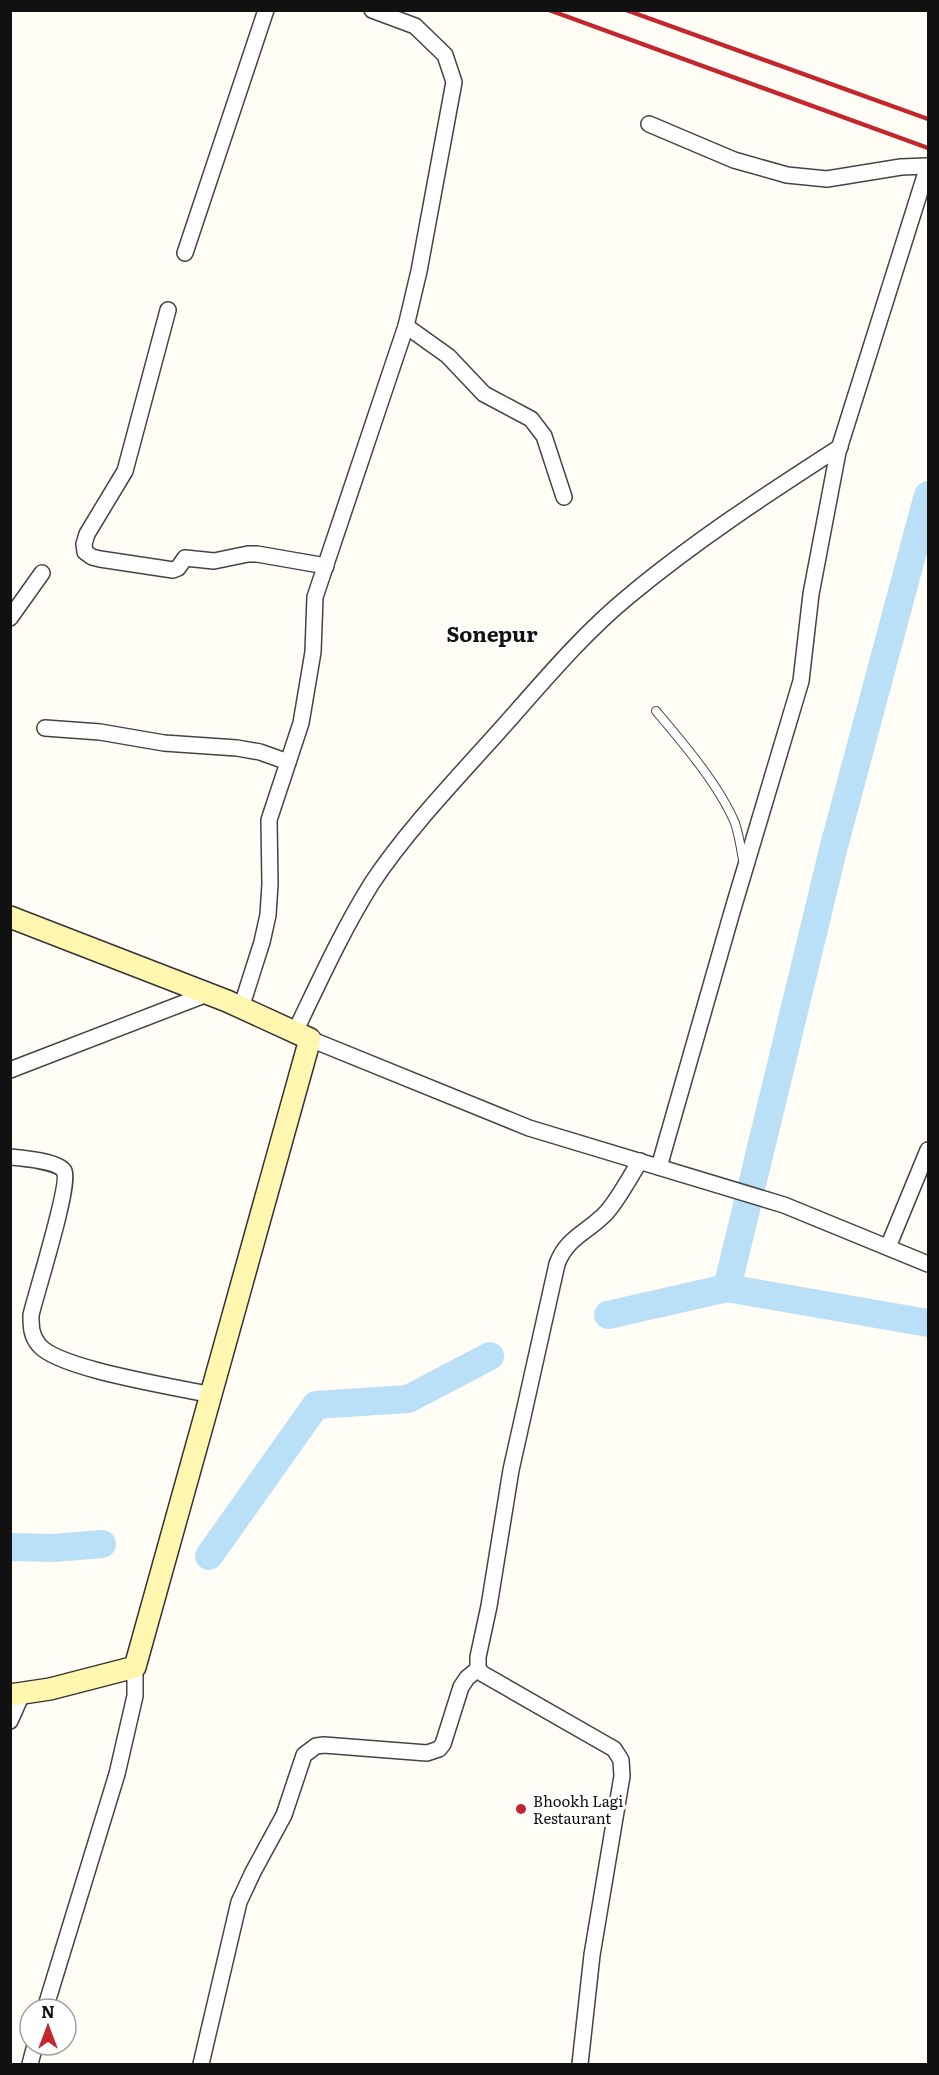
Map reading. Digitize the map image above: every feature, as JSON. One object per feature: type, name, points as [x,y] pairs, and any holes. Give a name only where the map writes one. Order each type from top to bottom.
[{"type":"street","points":[[185,253],[266,10]]},
{"type":"street","points":[[241,1008],[268,915],[270,884],[268,820],[301,723],[313,652],[315,597],[406,326],[453,82],[445,55],[415,26],[372,10]]},
{"type":"street","points":[[648,124],[734,160],[787,175],[827,179],[901,167],[928,166],[840,447],[811,594],[801,681],[660,1167]]},
{"type":"street","points":[[168,310],[125,471],[87,534],[84,544],[85,552],[100,559],[173,570],[178,568],[185,558],[214,561],[248,554],[326,566]]},
{"type":"street","points":[[406,326],[448,356],[484,394],[531,419],[544,436],[564,497]]},
{"type":"street","points":[[49,1997],[117,1774],[135,1696],[135,1667],[211,1395],[302,1036],[339,941],[373,882],[432,807],[593,629],[651,578],[773,490],[840,447]]},
{"type":"street","points":[[10,618],[42,573]]},
{"type":"street","points":[[45,728],[100,732],[164,743],[237,748],[260,752],[288,762]]},
{"type":"street","points":[[10,917],[207,993],[302,1036],[529,1128],[784,1205],[928,1264]]},
{"type":"street","points":[[10,1070],[207,993]]},
{"type":"street","points":[[888,1247],[928,1150]]},
{"type":"street","points":[[10,1157],[57,1165],[63,1170],[65,1176],[62,1198],[31,1315],[31,1329],[40,1347],[76,1366],[211,1395]]},
{"type":"street","points":[[580,2064],[592,1955],[622,1776],[621,1760],[614,1749],[483,1674],[478,1669],[478,1657],[489,1606],[511,1470],[557,1264],[569,1242],[606,1213],[640,1161]]},
{"type":"street","points":[[10,1721],[16,1695],[135,1667]]},
{"type":"street","points":[[201,2064],[239,1902],[284,1815],[304,1755],[316,1746],[324,1745],[427,1753],[439,1749],[444,1744],[461,1687],[466,1678],[478,1669]]},
{"type":"lane","points":[[656,711],[682,742],[726,805],[738,835],[745,872]]},
{"type":"waterway","points":[[727,1288],[834,846],[928,495]]},
{"type":"waterway","points":[[608,1315],[727,1288],[928,1323]]},
{"type":"waterway","points":[[209,1556],[316,1405],[408,1399],[490,1356]]},
{"type":"waterway","points":[[10,1547],[54,1548],[102,1544]]},
{"type":"railway","points":[[549,10],[928,148]]},
{"type":"railway","points":[[626,10],[928,119]]},
{"type":"place","name":"Bhookh Lagi Restaurant","points":[[521,1809]]},
{"type":"district","name":"Sonepur","points":[[492,632]]}]
